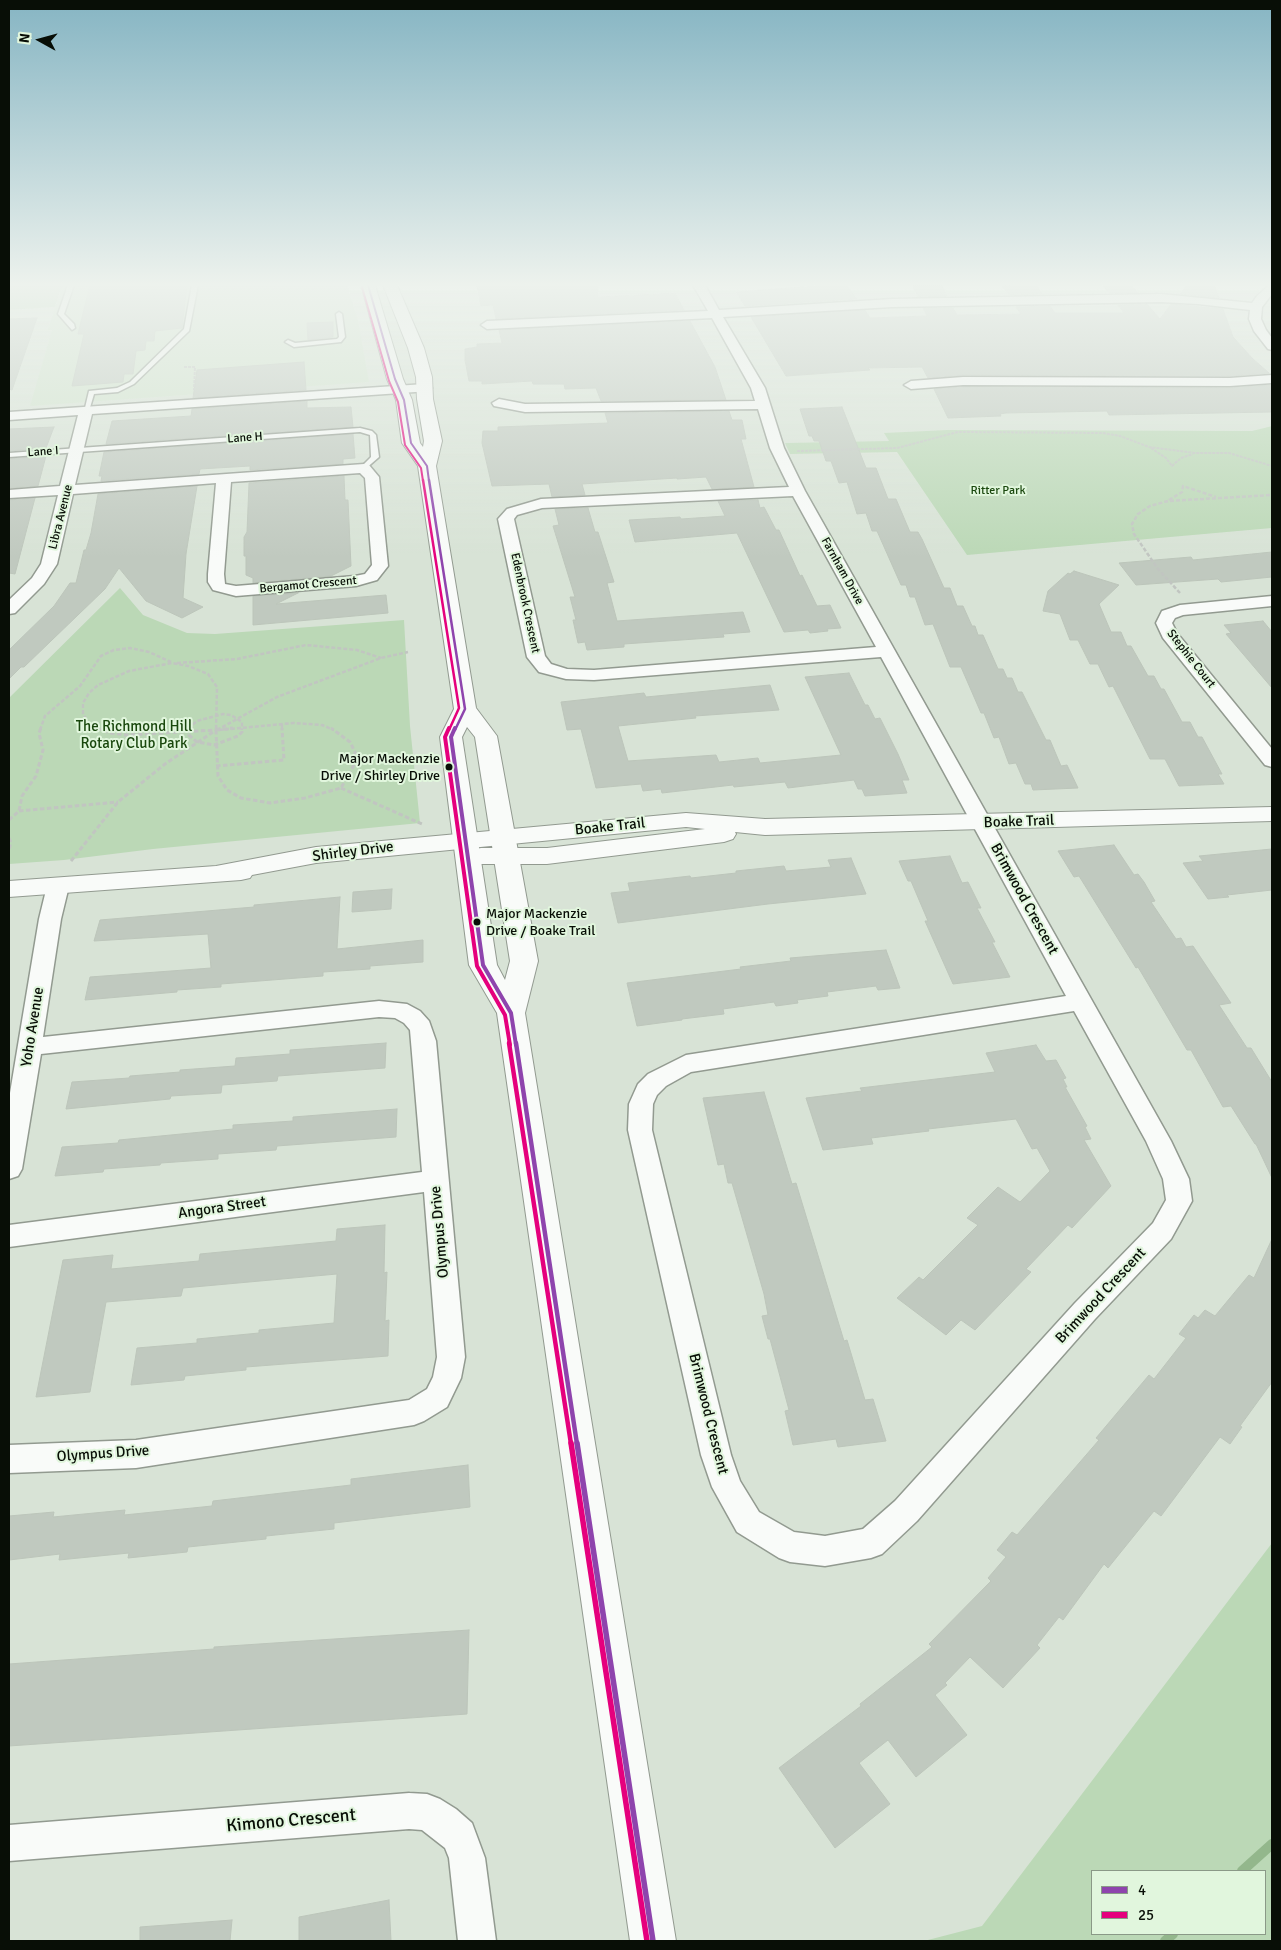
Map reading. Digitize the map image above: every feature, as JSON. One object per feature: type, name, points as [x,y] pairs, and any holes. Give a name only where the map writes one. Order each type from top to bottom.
[{"type":"main road","points":[[395,376],[404,400],[411,443],[427,466]]},
{"type":"main road","points":[[422,376],[433,441],[427,466],[465,709],[486,736],[483,965],[511,1013],[653,1941]]},
{"type":"main road","points":[[465,709],[451,737],[485,847],[524,961],[511,1013]]},
{"type":"main road","name":"Boake Trail","points":[[485,847],[547,856],[668,842],[765,827],[981,823],[1272,814]]},
{"type":"main road","name":"Shirley Drive","points":[[9,889],[223,872],[315,871],[485,847]]},
{"type":"street","name":"Farnham Drive","points":[[752,376],[764,405],[777,448],[798,491],[981,823]]},
{"type":"street","points":[[911,385],[963,381],[1230,382],[1272,379]]},
{"type":"street","points":[[9,416],[425,388]]},
{"type":"street","points":[[499,404],[526,408],[764,405]]},
{"type":"street","name":"Libra Avenue","points":[[9,608],[38,581],[49,564],[86,411]]},
{"type":"street","points":[[9,494],[364,468]]},
{"type":"street","name":"Bergamot Crescent","points":[[224,478],[216,582],[219,587],[236,591],[356,581],[375,573],[380,566],[372,477],[364,468]]},
{"type":"street","name":"Edenbrook Crescent","points":[[798,491],[541,504],[512,512],[506,519],[510,528],[536,657],[546,668],[559,672],[594,675],[887,651]]},
{"type":"street","name":"Stephie Court","points":[[1272,601],[1180,610],[1168,616],[1164,623],[1169,634],[1272,761]]},
{"type":"street","name":"Brimwood Crescent","points":[[981,823],[1081,1002],[1158,1141],[1176,1179],[1179,1201],[1162,1231],[1085,1311],[906,1511],[871,1543],[825,1551],[790,1547],[748,1522],[727,1487],[716,1455],[640,1130],[641,1104],[647,1090],[657,1080],[686,1064],[1081,1002]]},
{"type":"street","name":"Yoho Avenue","points":[[9,1169],[50,919],[58,886]]},
{"type":"street","name":"Olympus Drive","points":[[9,1459],[136,1454],[414,1412],[438,1398],[448,1378],[451,1357],[424,1041],[421,1027],[412,1017],[398,1010],[379,1009],[30,1047]]},
{"type":"street","name":"Angora Street","points":[[9,1236],[435,1180]]},
{"type":"street","name":"Kimono Crescent","points":[[9,1843],[409,1811],[427,1812],[443,1822],[459,1836],[468,1858],[477,1941]]},
{"type":"lane","points":[[86,411],[90,392],[118,390],[132,383],[139,376]]},
{"type":"lane","name":"Lane H","points":[[78,450],[360,430],[373,434],[375,457],[364,468]]},
{"type":"lane","name":"Lane I","points":[[9,455],[78,450]]},
{"type":"path","points":[[194,390],[195,376]]},
{"type":"path","points":[[795,451],[897,448],[958,432],[1103,433],[1120,436],[1149,447],[1195,454],[1229,453],[1272,466]]},
{"type":"path","points":[[1149,447],[1166,458],[1172,466],[1181,458],[1195,454]]},
{"type":"path","points":[[1193,608],[1158,569],[1134,534],[1132,524],[1138,514],[1150,506],[1168,500],[1182,492],[1184,486],[1205,495],[1224,498]]},
{"type":"path","points":[[1168,500],[1272,495]]},
{"type":"path","points":[[341,788],[354,765],[356,752],[350,742],[335,730],[322,725],[294,723],[189,733],[127,735],[98,730],[88,722],[83,713],[83,704],[89,693],[111,678],[149,665],[237,659],[306,645],[357,650],[381,658]]},
{"type":"path","points":[[9,820],[19,811],[22,796],[36,776],[42,750],[39,734],[45,716],[80,686],[101,656],[114,650],[130,648],[149,652],[172,663],[200,670],[213,680],[218,695],[216,766],[218,776],[227,790],[241,798],[254,801],[288,802],[341,788],[422,824]]},
{"type":"path","points":[[72,861],[118,802],[165,764],[216,730],[277,697],[332,674],[381,658],[408,652]]},
{"type":"path","points":[[217,715],[231,715],[238,718],[242,722],[243,728],[238,736],[231,740],[216,744],[197,742],[192,739],[189,733],[192,725],[197,721],[217,715]]},
{"type":"path","points":[[216,766],[284,760],[282,724]]},
{"type":"path","points":[[19,811],[118,802]]},
{"type":"path","points":[[9,838],[11,843],[9,849]]},
{"type":"shaded area","points":[[39,376],[368,376],[369,382],[30,406]]},
{"type":"green space","name":"Ritter Park","points":[[1272,426],[1272,528],[967,555],[897,452],[790,454],[785,443],[889,441],[884,433],[947,430],[1252,431]]},
{"type":"green space","name":"The Richmond Hill Rotary Club Park","points":[[120,588],[143,615],[187,633],[215,634],[404,620],[410,726],[420,823],[9,864],[9,698]]},
{"type":"green space","points":[[1272,1543],[1272,1941],[924,1941],[982,1926]]},
{"type":"building","points":[[9,376],[17,376],[12,390],[9,389]]},
{"type":"building","points":[[74,376],[124,376],[123,382],[72,386]]},
{"type":"building","points":[[196,376],[305,376],[306,390],[193,398]]},
{"type":"building","points":[[468,376],[718,376],[726,400],[601,401],[596,388],[565,389],[564,384],[533,384],[532,381],[482,384],[482,381],[469,381]]},
{"type":"building","points":[[927,376],[951,376],[928,378]]},
{"type":"building","points":[[1272,385],[1272,412],[1109,415],[1107,411],[1006,413],[1000,414],[1001,416],[948,418],[934,389],[963,387],[1230,388]]},
{"type":"building","points":[[307,401],[307,408],[351,407],[353,427],[106,444],[112,421],[191,416],[192,409]]},
{"type":"building","points":[[842,407],[866,468],[876,468],[888,499],[896,499],[910,532],[918,532],[922,539],[944,588],[950,588],[957,606],[963,606],[978,635],[983,635],[998,669],[1003,669],[1007,678],[1012,678],[1018,692],[1022,692],[1046,740],[1050,740],[1061,766],[1067,765],[1078,788],[1033,790],[1031,784],[1025,784],[1016,763],[1009,764],[999,737],[994,738],[961,667],[950,667],[933,624],[925,625],[915,597],[910,597],[906,585],[901,585],[877,531],[872,531],[866,513],[857,514],[847,482],[839,483],[831,461],[826,461],[819,441],[814,441],[812,436],[809,436],[800,409]]},
{"type":"building","points":[[729,411],[732,420],[742,420],[746,439],[741,439],[754,487],[712,489],[706,477],[677,478],[582,484],[585,495],[552,497],[549,484],[492,486],[482,443],[483,431],[498,431],[498,427],[608,423],[605,413]]},
{"type":"building","points":[[54,427],[46,448],[9,451],[9,429]]},
{"type":"building","points":[[353,434],[355,458],[343,459],[343,464],[250,470],[250,466],[200,469],[199,474],[101,481],[102,476],[99,476],[104,452]]},
{"type":"building","points":[[46,456],[38,486],[9,488],[9,459]]},
{"type":"building","points":[[344,476],[345,500],[348,500],[351,566],[331,576],[253,583],[253,578],[246,575],[246,556],[244,556],[249,483]]},
{"type":"building","points":[[197,486],[186,554],[183,598],[203,607],[182,618],[146,601],[119,568],[105,589],[24,667],[21,667],[9,679],[9,650],[54,606],[70,583],[76,583],[84,550],[86,550],[91,533],[98,494]]},
{"type":"building","points":[[35,498],[15,574],[9,573],[9,500]]},
{"type":"building","points":[[758,500],[760,508],[764,507],[776,530],[779,530],[800,576],[802,575],[817,606],[830,605],[841,628],[810,633],[808,630],[784,632],[737,533],[635,542],[629,520],[725,516],[718,501]]},
{"type":"building","points":[[588,508],[614,582],[607,583],[617,621],[743,612],[750,632],[723,634],[724,637],[624,644],[624,647],[587,650],[585,642],[578,643],[573,620],[576,620],[570,597],[575,597],[553,526],[559,525],[555,509]]},
{"type":"building","points":[[1272,552],[1272,577],[1221,582],[1218,579],[1136,585],[1119,563],[1191,557],[1193,560]]},
{"type":"building","points":[[1074,571],[1119,585],[1099,604],[1111,632],[1121,632],[1127,646],[1131,646],[1148,676],[1154,676],[1161,689],[1164,689],[1182,722],[1190,722],[1198,737],[1202,737],[1222,774],[1218,774],[1224,784],[1179,786],[1165,759],[1150,759],[1113,686],[1109,687],[1098,664],[1090,664],[1078,640],[1070,640],[1060,614],[1043,611],[1048,591],[1068,573],[1070,574]]},
{"type":"building","points":[[298,593],[276,604],[386,595],[388,613],[253,625],[253,596]]},
{"type":"building","points":[[1263,621],[1272,632],[1272,688],[1226,634],[1231,633],[1224,625]]},
{"type":"building","points":[[849,673],[865,705],[868,705],[875,719],[880,718],[898,754],[909,780],[902,780],[907,793],[865,796],[862,789],[858,789],[854,780],[788,788],[785,782],[734,787],[733,785],[662,793],[661,789],[643,791],[641,784],[596,788],[581,729],[567,730],[561,702],[644,693],[646,697],[770,685],[779,710],[695,716],[696,718],[618,726],[628,761],[716,755],[719,762],[758,758],[760,763],[841,755],[805,677]]},
{"type":"building","points":[[1114,845],[1134,875],[1138,874],[1144,882],[1155,901],[1151,902],[1176,939],[1181,938],[1186,947],[1193,946],[1231,1003],[1219,1005],[1247,1048],[1251,1048],[1272,1082],[1272,1178],[1256,1144],[1231,1106],[1223,1107],[1191,1050],[1187,1050],[1138,967],[1136,968],[1079,876],[1074,877],[1058,851]]},
{"type":"building","points":[[1272,849],[1272,890],[1227,895],[1229,897],[1208,899],[1183,863],[1203,861],[1199,856]]},
{"type":"building","points":[[950,856],[962,883],[968,882],[981,908],[977,908],[995,942],[992,942],[1010,977],[953,984],[925,921],[928,921],[911,881],[908,881],[899,861]]},
{"type":"building","points":[[851,858],[866,894],[618,923],[611,893],[630,891],[628,883],[690,876],[691,878],[784,866],[786,871],[831,867],[828,860]]},
{"type":"building","points":[[392,889],[391,909],[352,912],[353,892]]},
{"type":"building","points":[[340,897],[337,949],[423,940],[423,962],[370,966],[370,969],[323,972],[323,976],[221,984],[221,987],[85,1000],[90,977],[211,968],[208,934],[94,941],[100,920],[254,907],[254,905]]},
{"type":"building","points":[[886,950],[900,988],[878,990],[876,986],[827,992],[828,996],[797,1000],[798,1003],[776,1006],[774,1002],[723,1009],[724,1014],[637,1026],[627,983],[741,969],[740,967],[791,961],[790,958]]},
{"type":"building","points":[[386,1043],[385,1068],[278,1076],[277,1081],[222,1085],[221,1093],[171,1096],[170,1099],[66,1109],[72,1082],[129,1078],[130,1076],[180,1072],[180,1070],[235,1066],[236,1058],[290,1054],[290,1050]]},
{"type":"building","points":[[1036,1045],[1046,1061],[1056,1060],[1066,1078],[1063,1079],[1067,1087],[1065,1087],[1087,1126],[1085,1127],[1091,1139],[1084,1140],[1111,1186],[1072,1228],[1068,1225],[1026,1269],[1031,1272],[975,1330],[961,1320],[946,1335],[897,1298],[919,1277],[923,1280],[978,1225],[967,1218],[998,1187],[1020,1202],[1050,1171],[1037,1148],[1032,1149],[1016,1119],[928,1129],[929,1131],[871,1138],[873,1144],[823,1150],[806,1098],[862,1091],[860,1088],[995,1072],[986,1053]]},
{"type":"building","points":[[764,1092],[792,1184],[796,1183],[844,1341],[847,1340],[865,1400],[873,1399],[886,1441],[838,1447],[836,1439],[793,1445],[785,1411],[789,1410],[762,1316],[768,1315],[764,1294],[732,1183],[728,1183],[724,1164],[718,1165],[703,1098]]},
{"type":"building","points":[[397,1109],[396,1137],[277,1146],[276,1150],[218,1154],[218,1159],[161,1163],[160,1165],[104,1169],[103,1172],[55,1176],[62,1147],[118,1143],[119,1140],[233,1129],[233,1125],[293,1121],[293,1117]]},
{"type":"building","points":[[385,1225],[384,1273],[387,1272],[385,1321],[389,1320],[388,1356],[246,1367],[246,1370],[185,1376],[184,1380],[131,1385],[137,1348],[197,1343],[197,1339],[259,1333],[259,1330],[334,1323],[337,1274],[183,1288],[181,1296],[106,1302],[90,1392],[36,1397],[63,1260],[113,1255],[111,1269],[199,1261],[200,1254],[336,1241],[337,1229]]},
{"type":"building","points":[[1272,1239],[1272,1382],[1240,1426],[1242,1427],[1230,1444],[1220,1437],[1161,1516],[1154,1511],[1108,1568],[1104,1564],[1063,1620],[1059,1617],[1037,1645],[1040,1648],[1003,1688],[970,1657],[945,1683],[947,1685],[935,1695],[967,1735],[916,1777],[888,1740],[859,1763],[890,1804],[835,1848],[779,1768],[861,1706],[860,1704],[932,1647],[929,1644],[991,1581],[988,1578],[1006,1557],[997,1550],[1012,1532],[1017,1535],[1099,1440],[1096,1438],[1149,1375],[1154,1379],[1186,1338],[1179,1334],[1194,1315],[1198,1318],[1205,1310],[1215,1316],[1249,1275],[1254,1278]]},
{"type":"building","points":[[468,1465],[470,1507],[334,1523],[334,1529],[266,1536],[266,1539],[188,1547],[187,1552],[128,1558],[129,1553],[59,1560],[60,1554],[9,1560],[9,1516],[54,1512],[53,1517],[125,1510],[124,1515],[212,1506],[213,1501],[351,1485],[351,1479]]},
{"type":"building","points":[[469,1630],[467,1714],[9,1746],[9,1664],[214,1649],[214,1647]]},
{"type":"building","points":[[389,1900],[391,1941],[299,1941],[299,1917]]},
{"type":"building","points":[[232,1920],[230,1941],[140,1941],[140,1927]]},
{"type":"waterway","points":[[1243,1870],[1272,1844]]},
{"type":"waterway","points":[[1165,1941],[1172,1935]]},
{"type":"transit line","name":"25","points":[[388,376],[398,402],[405,445],[421,468],[459,708],[445,737],[477,966],[505,1015],[647,1941]]},
{"type":"transit line","name":"4","points":[[394,376],[404,400],[411,443],[427,466],[465,709],[451,737],[483,965],[511,1013],[653,1941]]},
{"type":"place","name":"Major Mackenzie Drive / Shirley Drive","points":[[449,767]]},
{"type":"place","name":"Major Mackenzie Drive / Boake Trail","points":[[477,922]]}]
